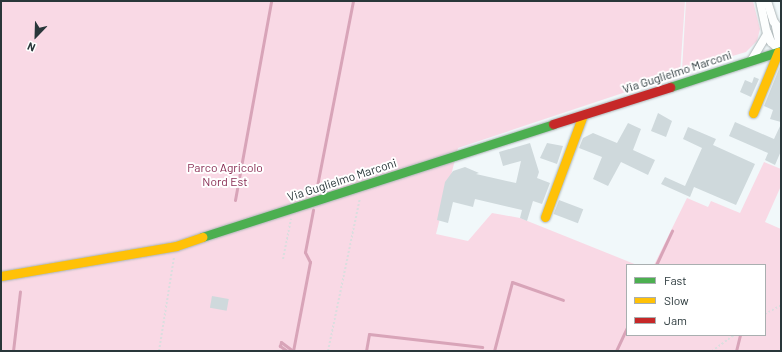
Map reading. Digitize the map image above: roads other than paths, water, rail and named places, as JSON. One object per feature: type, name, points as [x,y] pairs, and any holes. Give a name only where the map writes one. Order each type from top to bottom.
[{"type":"street","points":[[760,1],[770,40],[780,52]]},
{"type":"street","points":[[753,113],[780,52],[780,37],[767,1]]},
{"type":"street","points":[[774,22],[781,31]]},
{"type":"street","points":[[751,61],[764,43],[766,27]]},
{"type":"street","name":"Via Guglielmo Marconi","points":[[1,276],[176,246],[583,114],[780,52]]},
{"type":"street","points":[[545,217],[583,114]]},
{"type":"waterway","points":[[235,200],[271,1]]},
{"type":"waterway","points":[[317,186],[353,1]]},
{"type":"waterway","points":[[293,351],[310,262],[305,252],[313,210]]},
{"type":"waterway","points":[[656,264],[672,231]]},
{"type":"waterway","points":[[494,351],[512,282],[563,300]]},
{"type":"waterway","points":[[13,351],[20,291]]},
{"type":"waterway","points":[[616,351],[626,329]]},
{"type":"waterway","points":[[366,351],[369,334],[482,347]]},
{"type":"waterway","points":[[736,351],[740,336]]},
{"type":"waterway","points":[[287,351],[280,346],[281,342],[293,351]]},
{"type":"park label","name":"Parco Agricolo Nord Est","points":[[225,175]]}]
